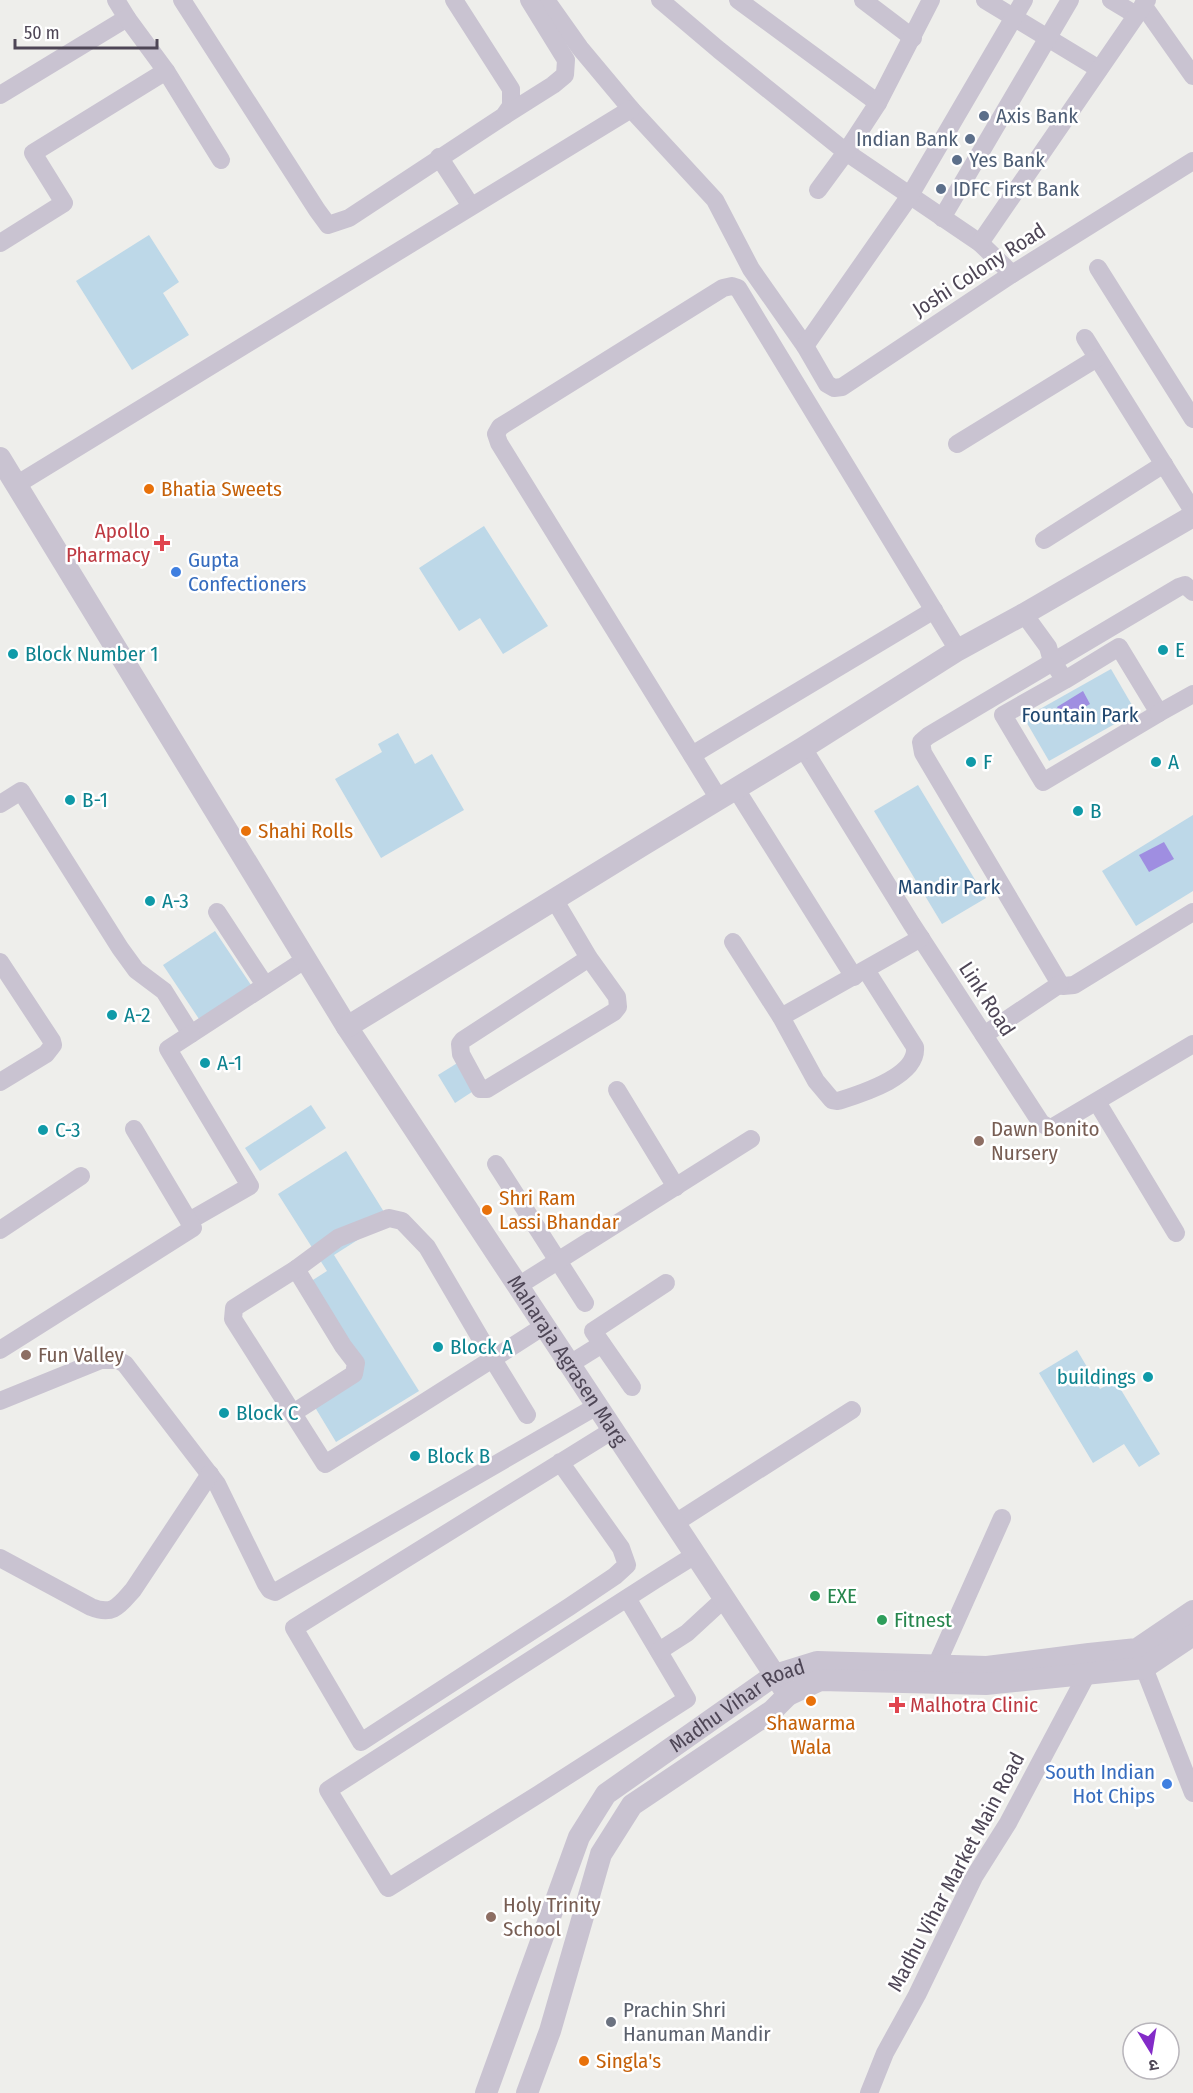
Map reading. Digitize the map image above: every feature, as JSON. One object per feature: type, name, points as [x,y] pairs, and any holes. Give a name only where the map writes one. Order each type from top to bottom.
[{"type":"street","points":[[116,0],[166,71],[221,160]]},
{"type":"street","points":[[182,0],[328,225],[349,218],[565,75],[566,60],[529,0]]},
{"type":"street","points":[[454,0],[511,89],[512,106],[504,116]]},
{"type":"street","name":"Joshi Colony Road","points":[[546,0],[580,48],[631,109],[715,200],[751,269],[805,346],[827,384],[834,388],[842,387],[1012,274],[1193,161]]},
{"type":"street","points":[[660,0],[846,152],[909,197],[980,243],[1012,274]]},
{"type":"street","points":[[738,0],[878,103]]},
{"type":"street","points":[[863,0],[913,38]]},
{"type":"street","points":[[818,190],[878,103],[932,0]]},
{"type":"street","points":[[985,0],[1099,69]]},
{"type":"street","points":[[805,346],[909,197],[1024,0]]},
{"type":"street","points":[[942,218],[1070,0]]},
{"type":"street","points":[[1111,0],[1142,7],[1193,76]]},
{"type":"street","points":[[980,243],[1142,7]]},
{"type":"street","points":[[0,95],[127,18]]},
{"type":"street","points":[[3,235],[64,203],[33,153],[166,71]]},
{"type":"street","points":[[16,485],[631,109]]},
{"type":"street","points":[[440,157],[471,206]]},
{"type":"street","points":[[1098,268],[1193,418]]},
{"type":"street","points":[[732,942],[781,1017],[816,1081],[832,1100],[838,1101],[879,1087],[911,1065],[916,1055],[915,1047],[728,794],[692,755],[499,443],[496,434],[500,427],[723,288],[732,286],[738,288],[958,650]]},
{"type":"street","points":[[1085,338],[1193,511]]},
{"type":"street","points":[[957,444],[1097,358]]},
{"type":"street","name":"Maharaja Agrasen Marg","points":[[0,458],[347,1027],[788,1695]]},
{"type":"street","points":[[1044,540],[1164,464]]},
{"type":"street","points":[[347,1027],[803,748],[958,650],[1193,516]]},
{"type":"street","points":[[1193,592],[1185,585],[1179,587],[1052,661],[921,742],[923,753],[1060,984],[1074,985],[1193,912]]},
{"type":"street","points":[[692,755],[934,610]]},
{"type":"street","points":[[1024,614],[1048,647],[1052,661],[1065,680]]},
{"type":"street","points":[[1159,713],[1119,647],[1003,715],[1043,783],[1193,694]]},
{"type":"street","name":"Link Road","points":[[803,748],[921,938],[1044,1126],[1053,1127],[1193,1044]]},
{"type":"street","points":[[0,804],[21,791],[120,948],[136,970],[164,992],[190,1034]]},
{"type":"street","points":[[554,899],[617,997],[618,1006],[614,1012],[486,1089],[480,1089],[461,1054],[460,1044],[463,1040],[590,958]]},
{"type":"street","points":[[217,912],[265,985]]},
{"type":"street","points":[[781,1017],[921,938]]},
{"type":"street","points":[[189,1221],[250,1186],[168,1049],[306,959]]},
{"type":"street","points":[[0,962],[53,1045],[46,1054],[0,1082]]},
{"type":"street","points":[[984,1035],[1060,984]]},
{"type":"street","points":[[617,1090],[676,1187]]},
{"type":"street","points":[[1097,1102],[1176,1233]]},
{"type":"street","points":[[0,1350],[193,1228],[134,1129]]},
{"type":"street","points":[[518,1286],[752,1139]]},
{"type":"street","points":[[496,1164],[585,1303]]},
{"type":"street","points":[[0,1230],[81,1176]]},
{"type":"street","points":[[527,1415],[492,1358],[427,1247],[402,1221],[389,1218],[338,1238],[296,1269],[234,1308],[232,1314],[325,1464],[492,1358],[544,1326]]},
{"type":"street","points":[[292,1413],[354,1374],[356,1363],[296,1269]]},
{"type":"street","points":[[632,1387],[593,1331],[666,1283]]},
{"type":"street","points":[[570,1364],[602,1344]]},
{"type":"street","points":[[0,1401],[101,1360],[118,1360],[125,1364],[210,1474],[266,1584],[270,1590],[275,1592],[597,1406]]},
{"type":"street","points":[[675,1523],[852,1410]]},
{"type":"street","points":[[560,1462],[621,1548],[627,1565],[615,1576],[569,1607],[361,1742],[294,1628],[560,1462],[613,1430]]},
{"type":"street","points":[[0,1558],[90,1607],[102,1612],[112,1610],[134,1590],[210,1474]]},
{"type":"street","points":[[936,1666],[1002,1518]]},
{"type":"street","points":[[627,1598],[687,1699],[388,1888],[327,1790],[627,1598],[696,1555]]},
{"type":"street","points":[[659,1651],[687,1633],[725,1598]]},
{"type":"street","name":"Madhu Vihar Road","points":[[486,2093],[579,1837],[606,1794],[775,1675],[817,1662],[987,1667],[1089,1654],[1140,1658],[1193,1611]]},
{"type":"street","name":"Madhu Vihar Road","points":[[528,2093],[550,2031],[601,1854],[632,1805],[772,1711],[788,1695],[820,1680],[986,1684],[1087,1674],[1140,1658],[1193,1635]]},
{"type":"street","points":[[1140,1658],[1193,1793]]},
{"type":"street","name":"Madhu Vihar Market Main Road","points":[[869,2093],[885,2053],[974,1877],[1008,1823],[1087,1674]]},
{"type":"street","points":[[754,1690],[772,1711]]},
{"type":"street","points":[[544,1934],[576,1945]]},
{"type":"green space","points":[[149,235],[179,282],[163,293],[189,335],[132,370],[76,281]]},
{"type":"green space","points":[[484,526],[548,626],[503,654],[480,618],[459,631],[419,568]]},
{"type":"green space","name":"Fountain Park","points":[[1111,669],[1136,712],[1049,761],[1024,718]]},
{"type":"green space","points":[[398,733],[415,764],[432,754],[464,810],[381,858],[335,779],[382,752],[378,744]]},
{"type":"green space","name":"Mandir Park","points":[[918,785],[986,898],[942,924],[874,811]]},
{"type":"green space","points":[[1193,815],[1193,891],[1136,926],[1102,871]]},
{"type":"green space","points":[[215,931],[251,985],[199,1019],[163,965]]},
{"type":"green space","points":[[459,1062],[478,1088],[455,1103],[438,1075]]},
{"type":"green space","points":[[311,1105],[326,1128],[260,1171],[245,1148]]},
{"type":"green space","points":[[346,1151],[389,1220],[334,1255],[419,1391],[336,1442],[313,1404],[360,1374],[305,1285],[327,1271],[278,1194]]},
{"type":"green space","points":[[1077,1350],[1100,1389],[1115,1380],[1160,1454],[1139,1467],[1124,1444],[1093,1463],[1039,1373]]},
{"type":"shaded area","points":[[1083,691],[1090,704],[1064,719],[1057,707]]},
{"type":"shaded area","points":[[1164,842],[1174,859],[1149,872],[1139,855]]},
{"type":"place","name":"Axis Bank","points":[[984,116]]},
{"type":"place","name":"Indian Bank","points":[[970,139]]},
{"type":"place","name":"Yes Bank","points":[[957,160]]},
{"type":"place","name":"IDFC First Bank","points":[[941,189]]},
{"type":"place","name":"Bhatia Sweets","points":[[149,489]]},
{"type":"place","name":"Apollo Pharmacy","points":[[162,543]]},
{"type":"place","name":"Gupta Confectioners","points":[[176,572]]},
{"type":"place","name":"E","points":[[1163,650]]},
{"type":"place","name":"Block Number 1","points":[[13,654]]},
{"type":"place","name":"F","points":[[971,762]]},
{"type":"place","name":"A","points":[[1156,762]]},
{"type":"place","name":"B-1","points":[[70,800]]},
{"type":"place","name":"B","points":[[1078,811]]},
{"type":"place","name":"Shahi Rolls","points":[[246,831]]},
{"type":"place","name":"A-3","points":[[150,901]]},
{"type":"place","name":"A-2","points":[[112,1015]]},
{"type":"place","name":"A-1","points":[[205,1063]]},
{"type":"place","name":"C-3","points":[[43,1130]]},
{"type":"place","name":"Dawn Bonito Nursery","points":[[979,1141]]},
{"type":"place","name":"Shri Ram Lassi Bhandar","points":[[487,1210]]},
{"type":"place","name":"Block A","points":[[438,1347]]},
{"type":"place","name":"Fun Valley","points":[[26,1355]]},
{"type":"place","name":"buildings","points":[[1148,1377]]},
{"type":"place","name":"Block C","points":[[224,1413]]},
{"type":"place","name":"Block B","points":[[415,1456]]},
{"type":"place","name":"EXE","points":[[815,1596]]},
{"type":"place","name":"Fitnest","points":[[882,1620]]},
{"type":"place","name":"Shawarma Wala","points":[[811,1701]]},
{"type":"place","name":"Malhotra Clinic","points":[[897,1705]]},
{"type":"place","name":"South Indian Hot Chips","points":[[1167,1784]]},
{"type":"place","name":"Holy Trinity School","points":[[491,1917]]},
{"type":"place","name":"Prachin Shri Hanuman Mandir","points":[[611,2022]]},
{"type":"place","name":"Singla's","points":[[584,2061]]}]
